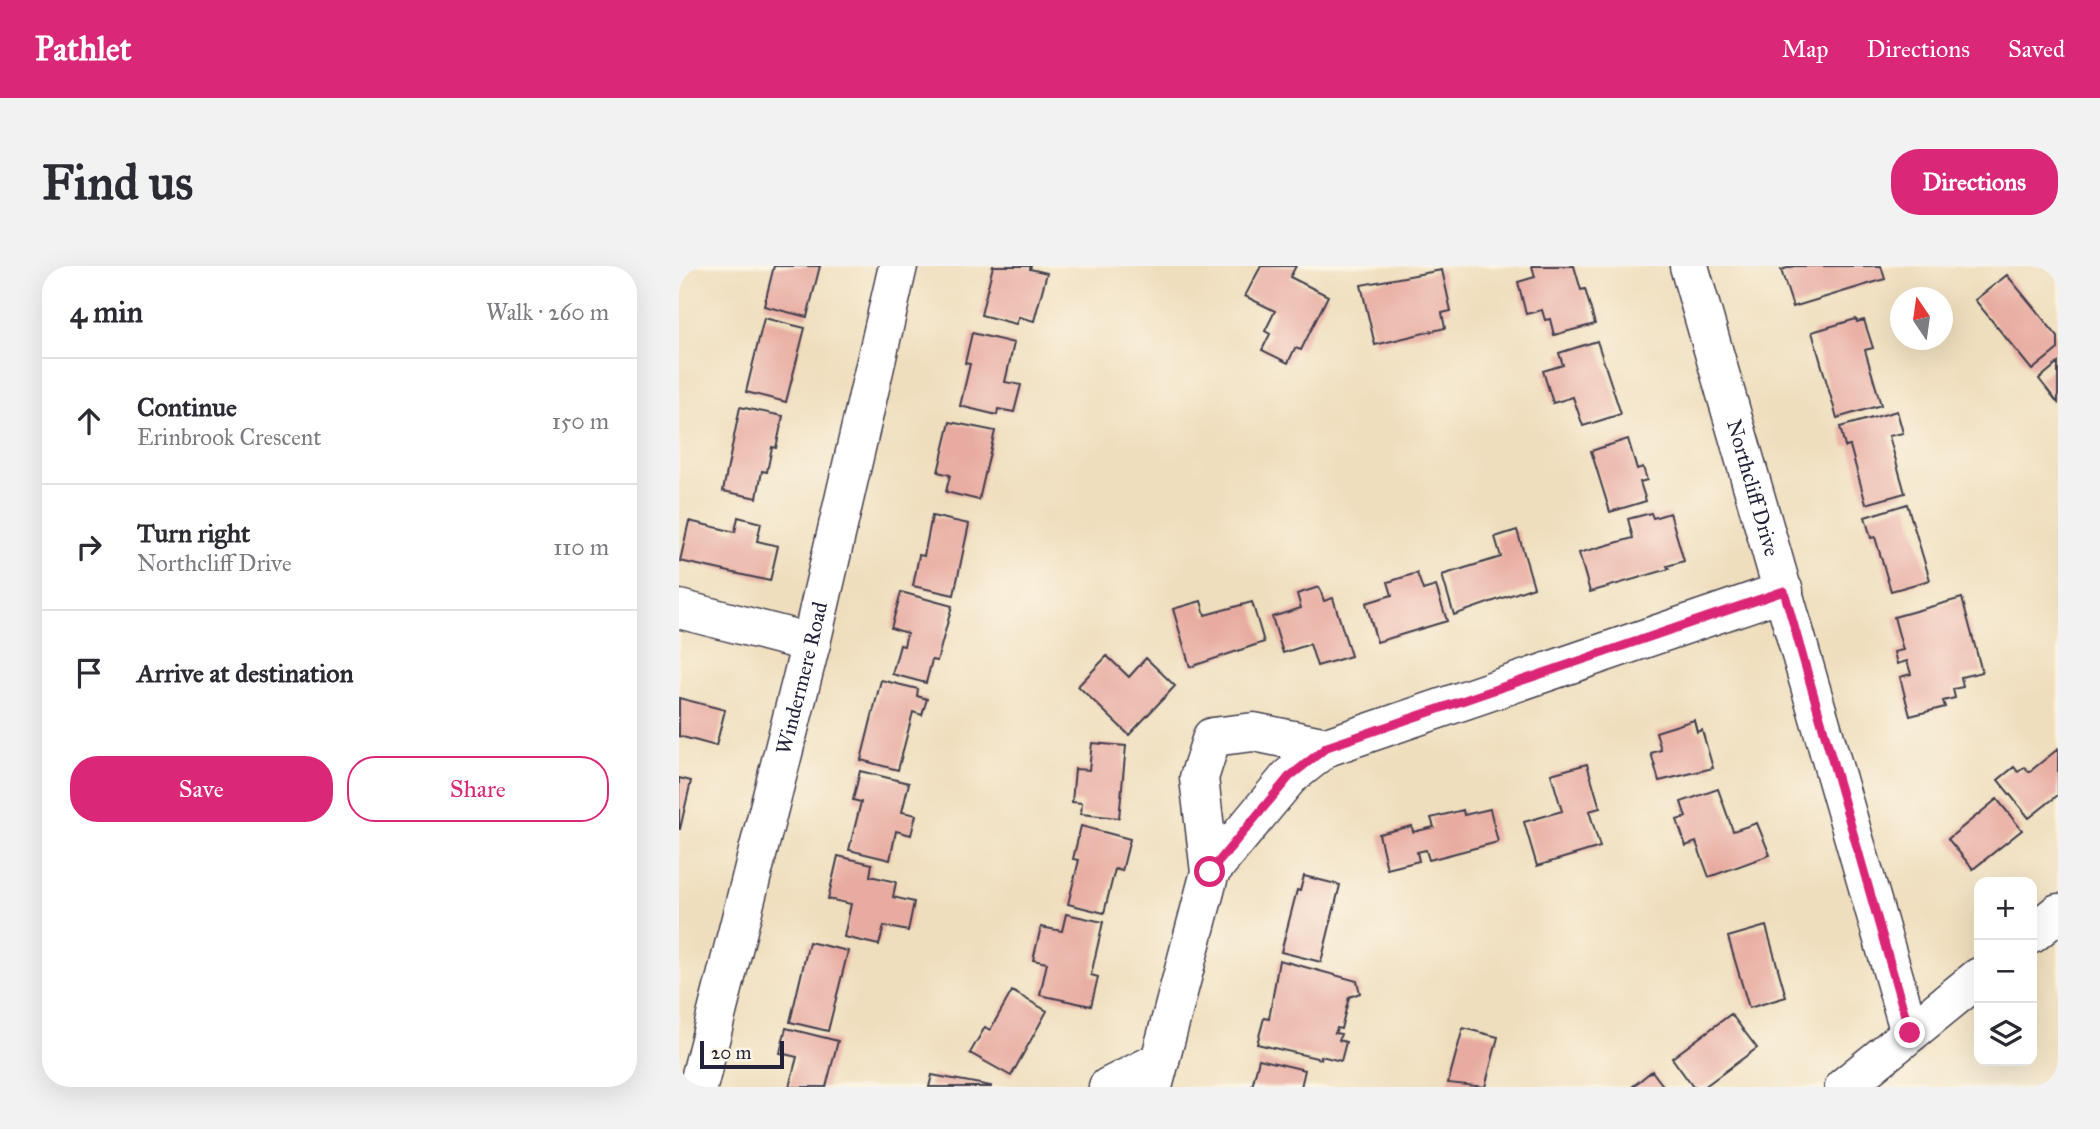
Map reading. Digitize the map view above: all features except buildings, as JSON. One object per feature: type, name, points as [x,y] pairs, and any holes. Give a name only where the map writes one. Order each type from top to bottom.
[{"type":"street","name":"Windermere Road","points":[[698,1087],[811,643],[898,266]]},
{"type":"street","name":"Northcliff Drive","points":[[1689,266],[1910,1033]]},
{"type":"street","points":[[1210,872],[1289,777],[1327,747],[1784,591]]},
{"type":"street","points":[[679,610],[811,643]]},
{"type":"street","points":[[1108,1087],[1157,1074],[1210,872],[1199,778],[1212,737],[1254,732],[1327,747]]},
{"type":"street","points":[[2037,930],[2058,913]]},
{"type":"street","points":[[1844,1087],[1974,981]]},
{"type":"route","points":[[1210,872],[1289,777],[1327,747],[1784,591],[1910,1033]]}]
